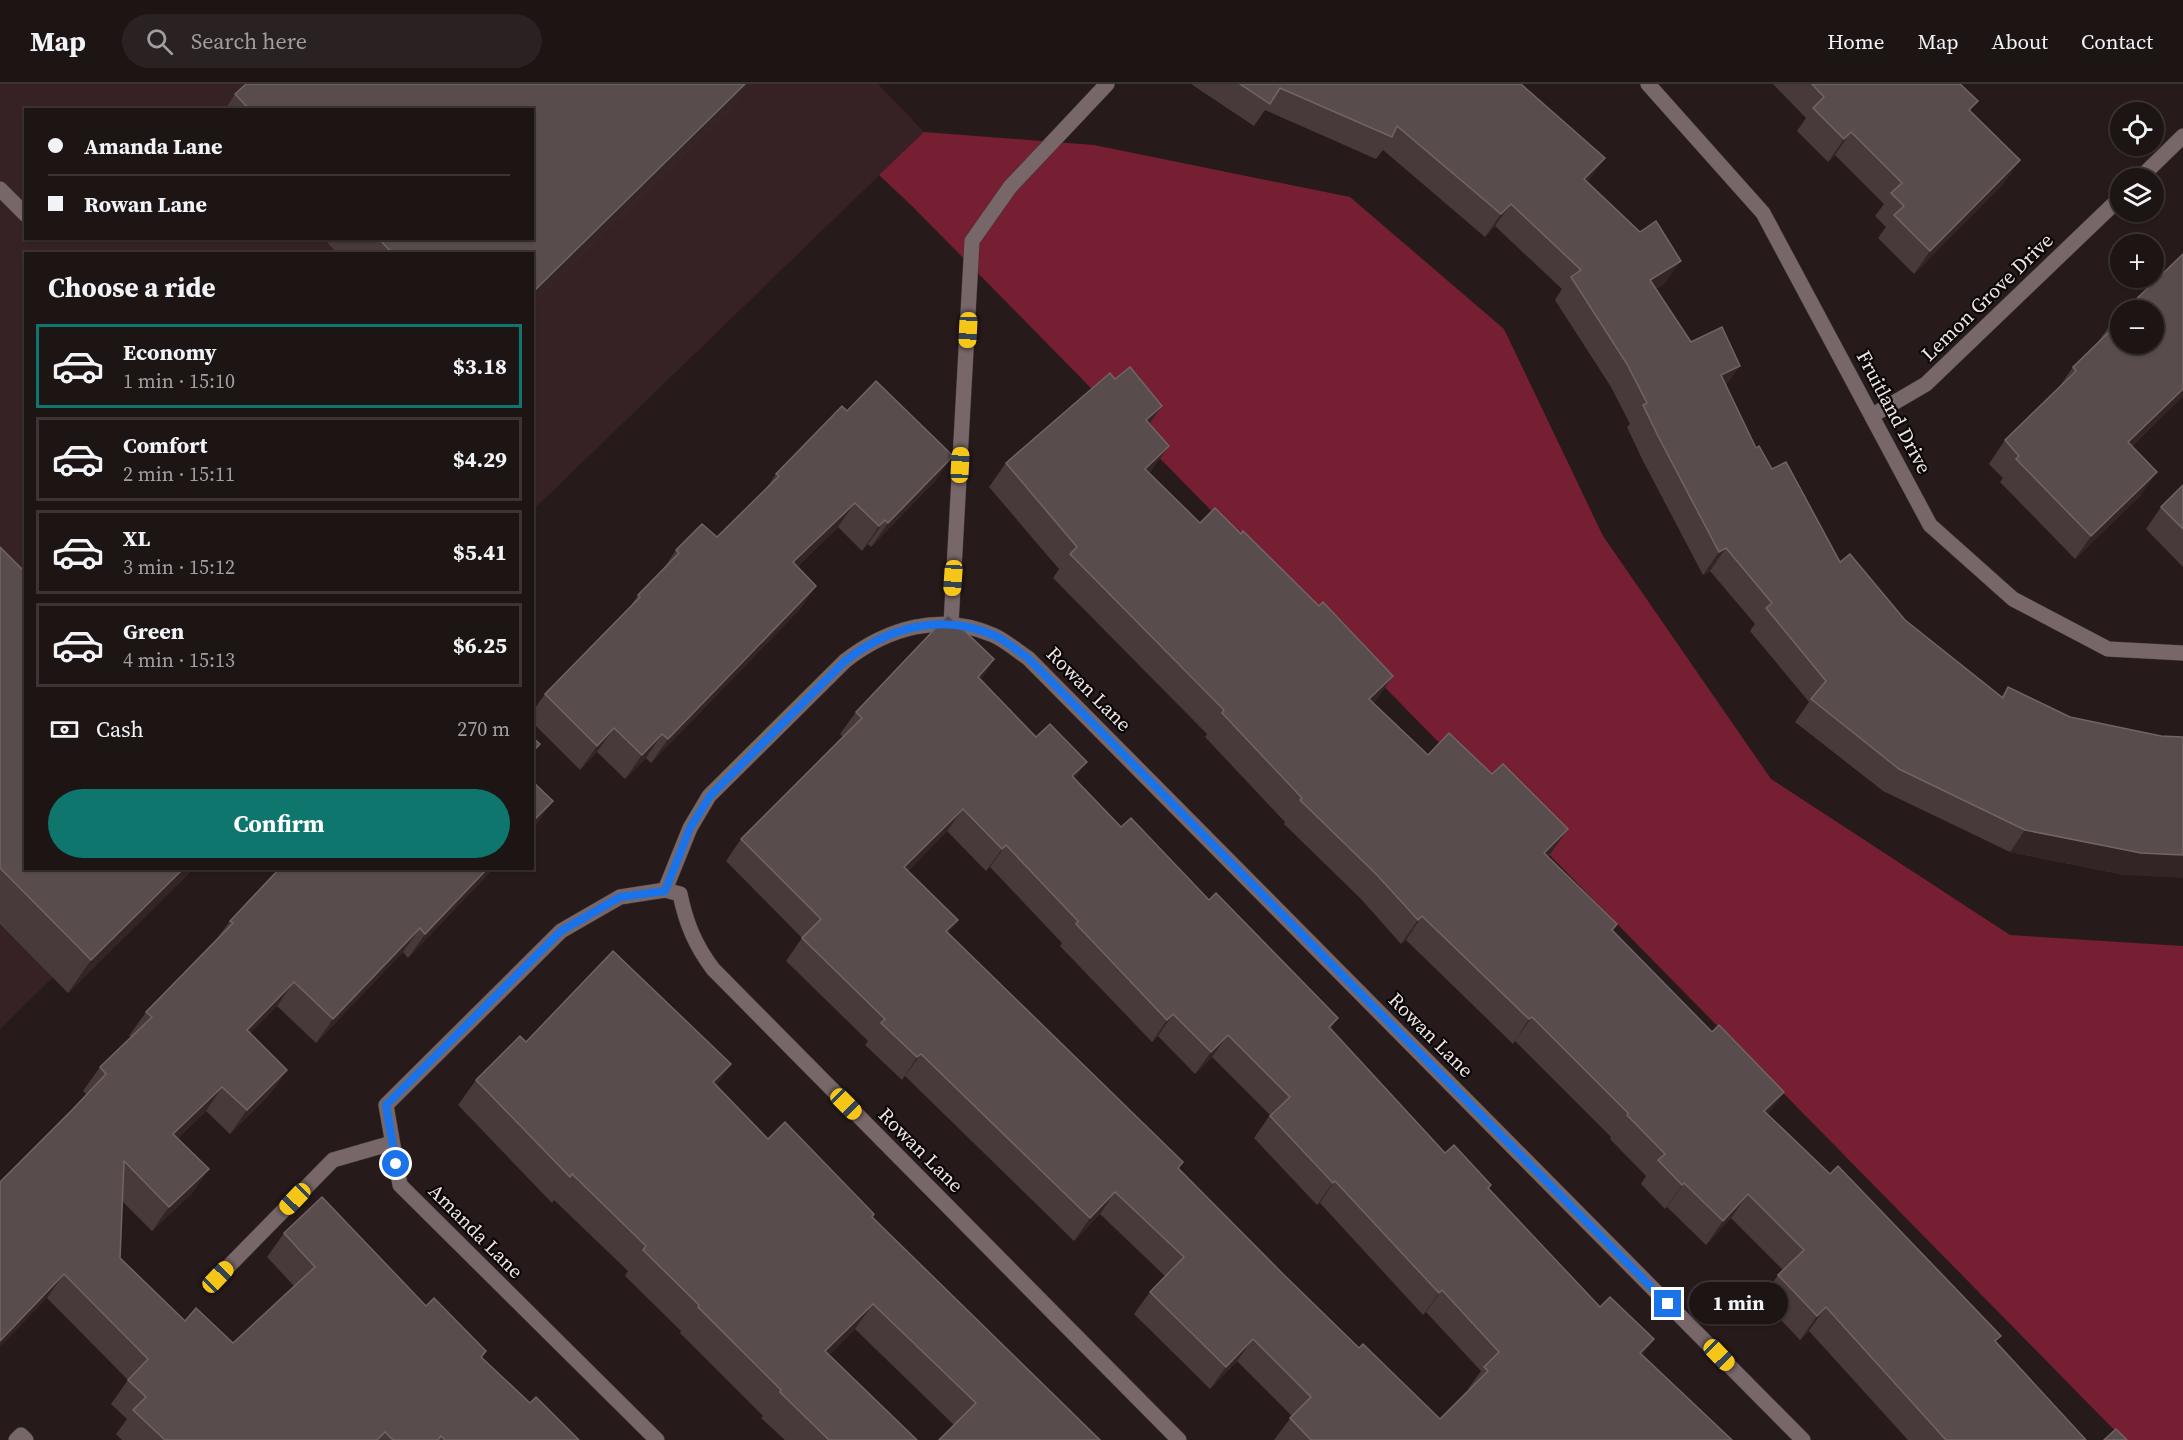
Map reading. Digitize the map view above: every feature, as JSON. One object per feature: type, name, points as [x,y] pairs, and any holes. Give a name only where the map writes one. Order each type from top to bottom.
[{"type":"street","points":[[951,624],[972,241],[1010,187],[1107,84]]},
{"type":"street","name":"Fruitland Drive","points":[[1648,84],[1763,213],[1930,525],[2013,599],[2108,649],[2183,653]]},
{"type":"street","points":[[2150,168],[2183,136]]},
{"type":"street","points":[[0,189],[24,213]]},
{"type":"street","name":"Lemon Grove Drive","points":[[1873,415],[1926,384],[2110,208]]},
{"type":"street","name":"Rowan Lane","points":[[1179,1440],[713,969],[696,946],[686,923],[680,894],[665,891],[690,828],[710,796],[845,661],[866,644],[907,627],[951,624],[993,635],[1028,658],[1803,1440]]},
{"type":"street","name":"Amanda Lane","points":[[657,1440],[400,1185],[386,1105],[561,931],[620,897],[665,891]]},
{"type":"street","points":[[218,1277],[333,1160],[392,1143]]},
{"type":"street","points":[[16,1440],[21,1435],[26,1440]]},
{"type":"shaded area","points":[[0,84],[878,84],[924,132],[534,509],[534,252],[24,252],[24,870],[163,870],[0,1029]]},
{"type":"shaded area","points":[[924,132],[1094,145],[1350,197],[1504,329],[1603,536],[1771,779],[2010,935],[2183,946],[2183,1440],[2124,1440],[879,175]]},
{"type":"building","points":[[246,84],[745,84],[534,291],[534,252],[391,252],[380,240],[534,240],[534,108],[248,108],[235,94]]},
{"type":"building","points":[[1240,84],[1521,84],[1605,158],[1584,179],[1640,232],[1656,221],[1681,261],[1650,280],[1691,342],[1722,327],[1740,366],[1721,375],[1756,448],[1759,446],[1772,469],[1786,462],[1840,562],[1850,554],[1905,620],[2003,698],[2008,687],[2070,717],[2161,736],[2183,737],[2183,855],[2141,853],[2025,830],[1899,769],[1811,699],[1826,681],[1766,608],[1772,603],[1726,548],[1719,552],[1659,438],[1643,405],[1647,403],[1627,364],[1571,277],[1581,270],[1511,204],[1501,214],[1397,126],[1392,137],[1280,88],[1270,104]]},
{"type":"building","points":[[1812,84],[1960,84],[1978,101],[1969,110],[2020,160],[1930,251],[1894,215],[1904,206],[1891,193],[1902,183],[1851,132],[1844,139],[1813,108],[1824,97]]},
{"type":"building","points":[[2183,254],[2183,389],[2128,442],[2157,472],[2091,536],[2016,459],[2019,456],[2005,440],[2076,371],[2073,367],[2110,331],[2110,354],[2164,354],[2164,300],[2135,300],[2148,288],[2164,288],[2164,272]]},
{"type":"building","points":[[1130,367],[1162,406],[1146,420],[1169,446],[1145,469],[1200,523],[1215,508],[1241,534],[1243,531],[1319,606],[1323,602],[1393,676],[1369,699],[1428,755],[1449,733],[1492,774],[1503,764],[1568,829],[1544,853],[1617,924],[1612,930],[1712,1032],[1719,1025],[1784,1092],[1764,1111],[1830,1174],[1838,1166],[2001,1336],[1995,1341],[2086,1440],[1946,1440],[1826,1307],[1817,1316],[1778,1275],[1804,1250],[1748,1194],[1723,1221],[1684,1183],[1682,1185],[1658,1160],[1665,1154],[1627,1115],[1628,1113],[1532,1017],[1529,1019],[1422,916],[1418,920],[1377,875],[1300,800],[1302,798],[1222,713],[1224,710],[1070,554],[1077,547],[1006,463],[1110,373],[1115,379]]},
{"type":"building","points":[[876,381],[953,456],[888,523],[885,520],[879,526],[855,503],[793,562],[816,586],[668,739],[662,734],[642,755],[614,728],[597,746],[545,694],[640,597],[638,595],[679,553],[676,550],[702,524],[717,537],[779,476],[776,474],[842,406],[847,411]]},
{"type":"building","points":[[2183,485],[2183,529],[2161,507]]},
{"type":"building","points":[[0,547],[24,571],[24,870],[182,870],[91,960],[0,868]]},
{"type":"building","points":[[948,615],[994,659],[978,677],[1036,737],[1050,724],[1087,762],[1072,776],[1121,827],[1131,818],[1209,900],[1216,893],[1338,1018],[1329,1027],[1445,1153],[1454,1145],[1491,1185],[1488,1188],[1600,1307],[1610,1297],[1654,1339],[1640,1353],[1732,1440],[1311,1440],[1290,1418],[1311,1397],[1253,1339],[1226,1367],[1150,1292],[1184,1257],[1115,1192],[1090,1218],[921,1054],[917,1057],[881,1023],[885,1019],[802,938],[821,919],[741,839],[862,718],[856,712]],"holes":[[[963,809],[1002,849],[1006,845],[1078,921],[1076,924],[1167,1020],[1173,1014],[1211,1052],[1228,1035],[1290,1097],[1270,1116],[1333,1183],[1335,1181],[1439,1293],[1442,1290],[1499,1352],[1484,1367],[1488,1371],[1440,1419],[1363,1344],[1359,1348],[1282,1273],[1178,1168],[1183,1162],[946,931],[958,920],[904,867]]]},
{"type":"building","points":[[534,739],[540,744],[534,750]]},
{"type":"building","points":[[534,783],[553,801],[534,820]]},
{"type":"building","points":[[278,870],[486,870],[425,934],[420,928],[333,1019],[294,982],[247,1030],[287,1070],[247,1110],[222,1087],[173,1134],[209,1169],[169,1207],[124,1161],[120,1258],[185,1321],[196,1308],[233,1343],[315,1267],[284,1233],[322,1197],[426,1306],[434,1298],[486,1351],[481,1357],[530,1403],[536,1397],[579,1440],[445,1440],[441,1436],[438,1440],[393,1440],[385,1432],[377,1440],[165,1440],[133,1410],[146,1397],[128,1380],[148,1359],[64,1274],[0,1341],[0,1182],[106,1074],[100,1067],[152,1017],[146,1012],[233,923],[230,921]]},
{"type":"building","points":[[613,951],[731,1064],[713,1082],[768,1139],[785,1122],[874,1214],[872,1217],[1100,1440],[939,1440],[976,1403],[873,1304],[825,1351],[917,1440],[829,1440],[780,1392],[781,1390],[698,1307],[699,1305],[643,1250],[646,1246],[572,1174],[570,1177],[476,1080],[520,1036],[526,1042]]},
{"type":"building","points":[[2116,1429],[2127,1440],[2104,1440]]},
{"type":"route","points":[[396,1164],[386,1105],[561,931],[620,897],[665,891],[690,828],[710,796],[845,661],[866,644],[907,627],[951,624],[993,635],[1028,658],[1668,1304]]}]
